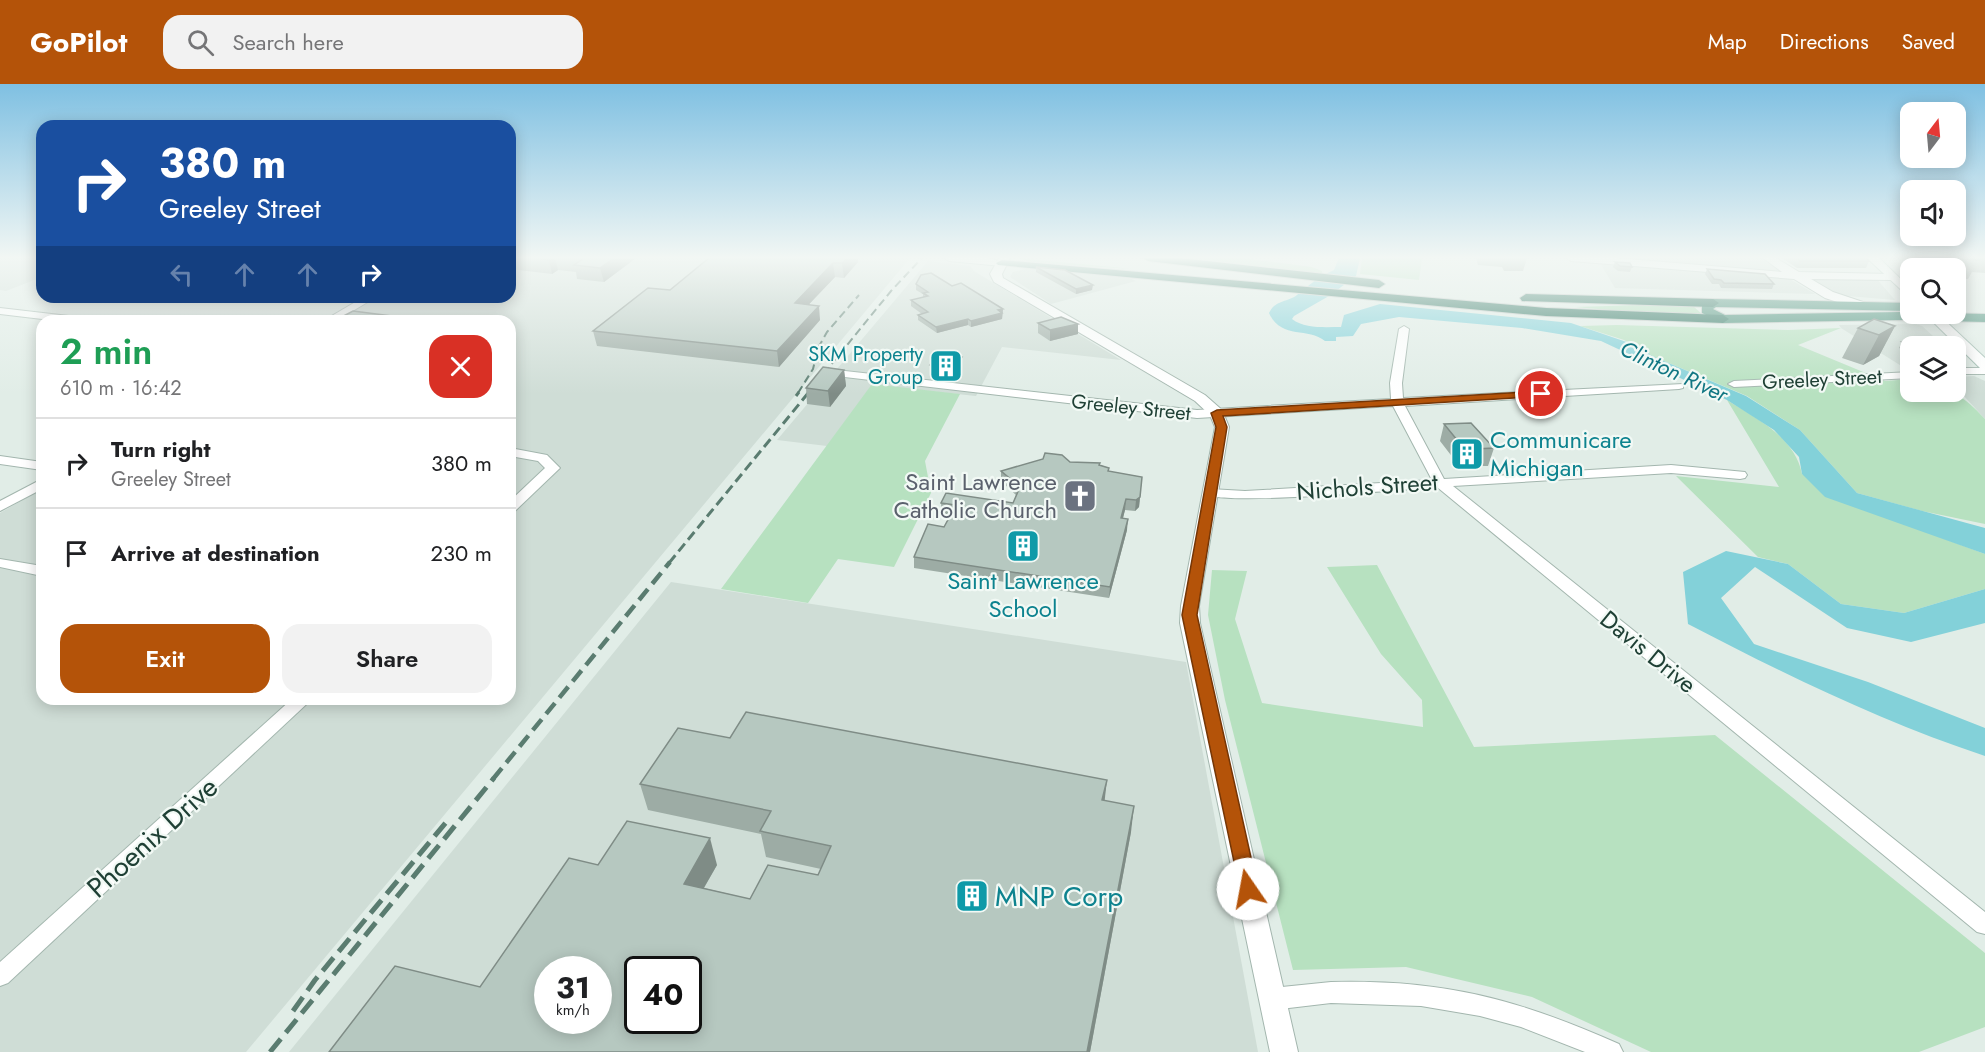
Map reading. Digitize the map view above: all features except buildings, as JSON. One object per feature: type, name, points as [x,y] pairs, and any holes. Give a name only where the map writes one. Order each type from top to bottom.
[{"type":"highway","points":[[1457,303],[1586,315],[1723,319],[1900,316]]},
{"type":"highway","points":[[1713,303],[1706,310],[1723,319]]},
{"type":"highway","points":[[1722,303],[1900,307]]},
{"type":"highway","points":[[1966,308],[1985,309]]},
{"type":"highway","points":[[1966,317],[1985,318]]},
{"type":"street","points":[[339,315],[360,303]]},
{"type":"street","points":[[1038,303],[1200,398],[1217,413],[1222,427],[1190,606],[1190,623],[1284,1052]]},
{"type":"street","points":[[1854,303],[1862,306]]},
{"type":"street","points":[[0,311],[36,315]]},
{"type":"street","points":[[1942,324],[1985,365]]},
{"type":"street","points":[[1396,402],[1396,382],[1404,329]]},
{"type":"street","points":[[1966,372],[1985,371]]},
{"type":"street","name":"Greeley Street","points":[[836,373],[1189,414],[1679,386]]},
{"type":"street","name":"Greeley Street","points":[[1734,384],[1900,376]]},
{"type":"street","name":"Davis Drive","points":[[1396,402],[1440,483],[1985,925]]},
{"type":"street","points":[[516,453],[542,458],[553,468],[516,502]]},
{"type":"street","points":[[0,460],[36,465]]},
{"type":"street","name":"Nichols Street","points":[[1210,493],[1245,495],[1677,469],[1740,475]]},
{"type":"street","points":[[0,507],[36,486]]},
{"type":"street","points":[[0,563],[36,570]]},
{"type":"street","name":"Phoenix Drive","points":[[0,976],[296,705]]},
{"type":"street","points":[[1272,999],[1300,994],[1441,998],[1509,1012],[1570,1033],[1611,1052]]},
{"type":"shaded area","points":[[366,303],[872,303],[246,1052],[0,1052],[0,513],[36,492],[36,705],[516,705],[516,315],[346,315]]},
{"type":"shaded area","points":[[892,303],[1027,303],[1121,360],[1002,347],[976,396],[872,385],[827,446],[777,440]]},
{"type":"shaded area","points":[[1916,324],[1922,326],[1933,336],[1900,336],[1900,365],[1839,325]]},
{"type":"shaded area","points":[[1966,376],[1974,376],[1985,381],[1985,419],[1966,398]]},
{"type":"shaded area","name":"MNP Corp","points":[[671,582],[1186,662],[1258,1052],[289,1052]]},
{"type":"green space","points":[[1693,306],[1703,315],[1654,314],[1575,307]]},
{"type":"green space","points":[[1580,326],[1788,330],[1841,328],[1798,345],[1885,381],[1900,380],[1900,402],[1966,400],[1985,419],[1985,524],[1922,511],[1857,493],[1800,430],[1747,396],[1650,355],[1624,340]]},
{"type":"green space","points":[[872,384],[960,394],[925,461],[931,493],[894,567],[838,559],[808,603],[721,589]]},
{"type":"green space","points":[[1727,400],[1762,422],[1783,439],[1798,461],[1802,474],[1910,526],[1985,554],[1985,589],[1904,613],[1841,604],[1788,564],[1758,557],[1676,476],[1779,487]]},
{"type":"green space","points":[[1377,565],[1474,747],[1715,735],[1985,953],[1985,1027],[1919,1052],[1651,1052],[1532,997],[1406,967],[1293,970],[1225,700],[1208,615],[1212,570],[1247,571],[1235,619],[1262,703],[1423,727],[1422,700],[1381,654],[1327,567]]},
{"type":"water","name":"Clinton River","points":[[1280,303],[1316,303],[1292,319],[1309,326],[1322,327],[1341,327],[1344,315],[1380,304],[1571,323],[1647,349],[1650,355],[1746,396],[1800,430],[1857,493],[1985,528],[1985,554],[1825,497],[1802,474],[1799,457],[1774,430],[1727,400],[1601,341],[1522,328],[1399,317],[1361,324],[1353,336],[1336,337],[1336,341],[1325,341],[1280,327],[1269,313]]},
{"type":"water","points":[[1726,551],[1788,564],[1841,604],[1904,613],[1985,589],[1985,623],[1911,642],[1847,628],[1755,567],[1721,598],[1754,644],[1868,682],[1985,728],[1985,756],[1909,728],[1834,696],[1688,624],[1683,572]]},
{"type":"railway","points":[[798,393],[813,369],[818,348],[827,332],[852,303]]},
{"type":"railway","points":[[808,393],[881,303]]},
{"type":"railway","points":[[796,396],[799,392]]},
{"type":"railway","points":[[669,563],[809,392]]},
{"type":"railway","points":[[493,779],[670,562]]},
{"type":"railway","points":[[270,1052],[494,778]]},
{"type":"railway","points":[[293,1011],[315,980],[448,820]]},
{"type":"place","name":"SKM Property Group","points":[[946,366]]},
{"type":"place","name":"Communicare Michigan","points":[[1467,454]]},
{"type":"place","name":"Saint Lawrence Catholic Church","points":[[1080,496]]},
{"type":"place","name":"Saint Lawrence School","points":[[1023,546]]},
{"type":"place","name":"MNP Corp","points":[[972,896]]},
{"type":"route","points":[[1248,889],[1190,623],[1190,606],[1222,427],[1217,413],[1541,394]]}]
